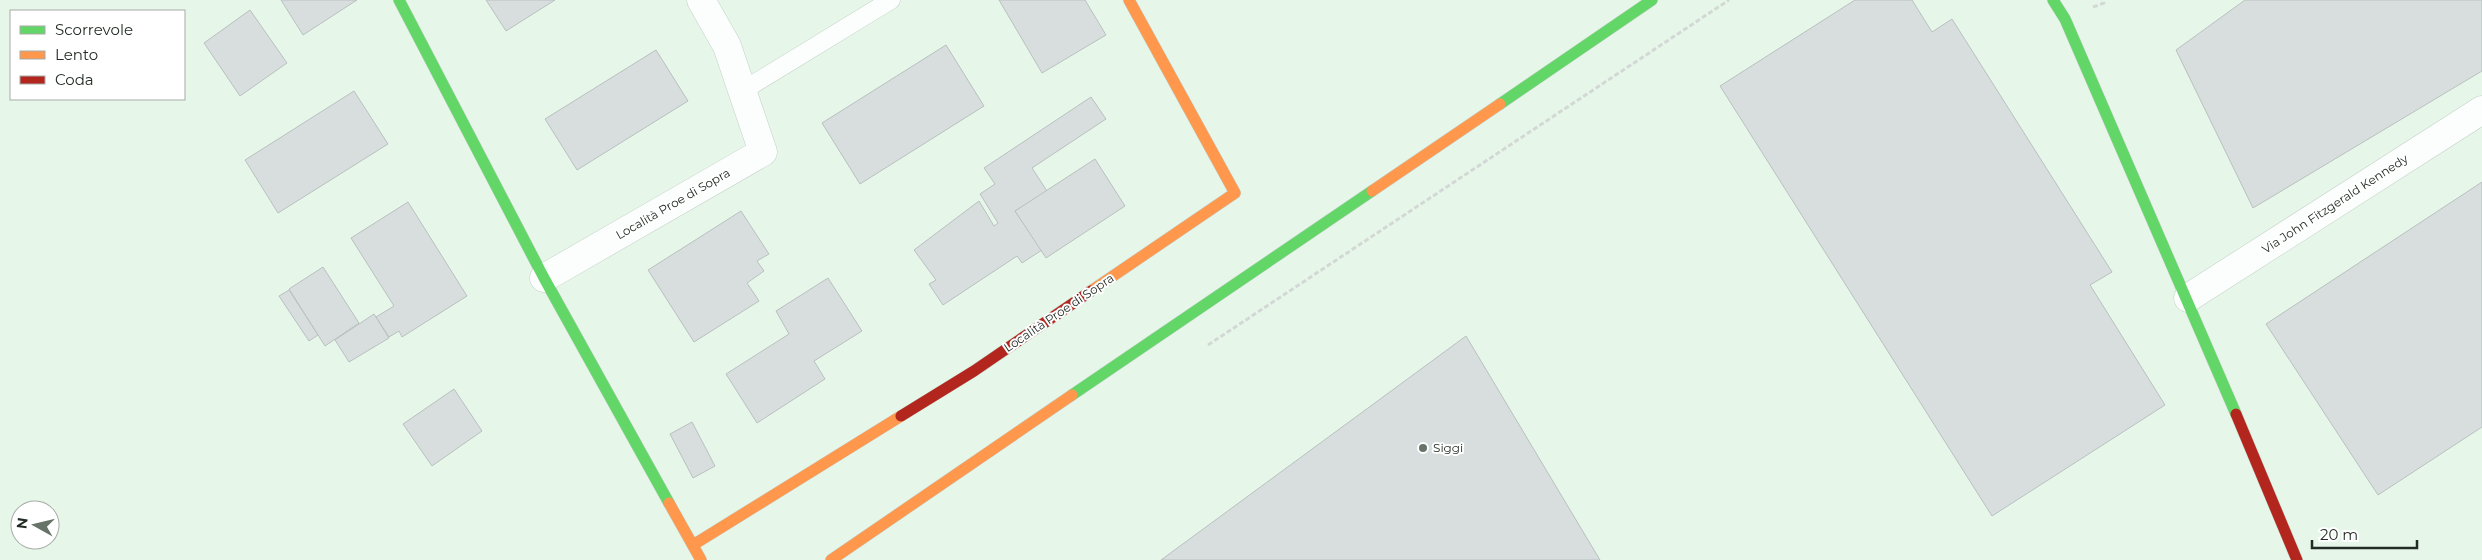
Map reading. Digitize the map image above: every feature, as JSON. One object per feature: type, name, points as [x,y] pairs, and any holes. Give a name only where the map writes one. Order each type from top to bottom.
[{"type":"main road","points":[[399,0],[544,278],[701,560]]},
{"type":"main road","name":"Località Proe di Sopra","points":[[693,545],[974,372],[1235,193],[1129,0]]},
{"type":"main road","points":[[830,560],[1652,0]]},
{"type":"main road","points":[[2053,0],[2066,19],[2188,298],[2297,560]]},
{"type":"street","name":"Località Proe di Sopra","points":[[544,278],[763,152],[727,46],[701,0]]},
{"type":"street","name":"Via John Fitzgerald Kennedy","points":[[2188,298],[2482,110]]},
{"type":"lane","points":[[742,91],[891,0]]},
{"type":"path","points":[[1205,347],[1729,0]]},
{"type":"building","points":[[281,0],[357,0],[303,35]]},
{"type":"building","points":[[486,0],[555,0],[506,31]]},
{"type":"building","points":[[999,0],[1085,0],[1106,35],[1042,73]]},
{"type":"building","points":[[1855,0],[1912,0],[1932,32],[1952,19],[2112,272],[2090,285],[2165,405],[1992,516],[1720,86]]},
{"type":"building","points":[[2245,0],[2482,0],[2482,71],[2253,208],[2176,50]]},
{"type":"building","points":[[250,10],[287,63],[240,96],[204,43]]},
{"type":"building","points":[[946,45],[984,106],[860,184],[822,123]]},
{"type":"building","points":[[656,50],[688,101],[577,170],[545,119]]},
{"type":"building","points":[[354,91],[388,144],[278,213],[245,160]]},
{"type":"building","points":[[1091,97],[1106,119],[1032,168],[1047,191],[1015,211],[1042,250],[1022,263],[1017,256],[943,305],[929,284],[936,280],[914,250],[979,201],[994,226],[998,223],[980,194],[995,184],[984,168]]},
{"type":"building","points":[[1095,159],[1125,206],[1046,258],[1015,211]]},
{"type":"building","points":[[2482,182],[2482,427],[2378,495],[2266,324]]},
{"type":"building","points":[[408,202],[467,296],[402,337],[399,331],[389,337],[376,317],[394,306],[351,238]]},
{"type":"building","points":[[741,211],[769,254],[757,261],[764,271],[747,283],[759,301],[694,342],[648,270]]},
{"type":"building","points":[[323,267],[359,323],[325,346],[289,289]]},
{"type":"building","points":[[828,278],[862,331],[814,361],[825,379],[757,423],[726,374],[789,334],[776,311]]},
{"type":"building","points":[[289,290],[318,335],[309,341],[279,296]]},
{"type":"building","points":[[374,314],[389,338],[349,362],[335,340]]},
{"type":"building","name":"Siggi","points":[[1466,336],[1600,560],[1161,560]]},
{"type":"building","points":[[454,389],[482,431],[432,466],[403,424]]},
{"type":"building","points":[[692,422],[715,466],[693,478],[670,434]]},
{"type":"traffic: fast","points":[[399,0],[544,278],[669,503]]},
{"type":"traffic: fast","points":[[1500,104],[1652,0]]},
{"type":"traffic: fast","points":[[2053,0],[2065,19],[2236,414]]},
{"type":"traffic: fast","points":[[1072,395],[1372,191]]},
{"type":"traffic: slow","points":[[1091,291],[1235,193],[1129,0]]},
{"type":"traffic: slow","points":[[1372,191],[1500,104]]},
{"type":"traffic: slow","points":[[831,560],[1072,395]]},
{"type":"traffic: slow","points":[[693,545],[901,416]]},
{"type":"traffic: slow","points":[[669,503],[701,560]]},
{"type":"traffic: jam","points":[[901,416],[974,371],[1091,291]]},
{"type":"traffic: jam","points":[[2236,414],[2297,560]]},
{"type":"place","name":"Siggi","points":[[1423,448]]}]
